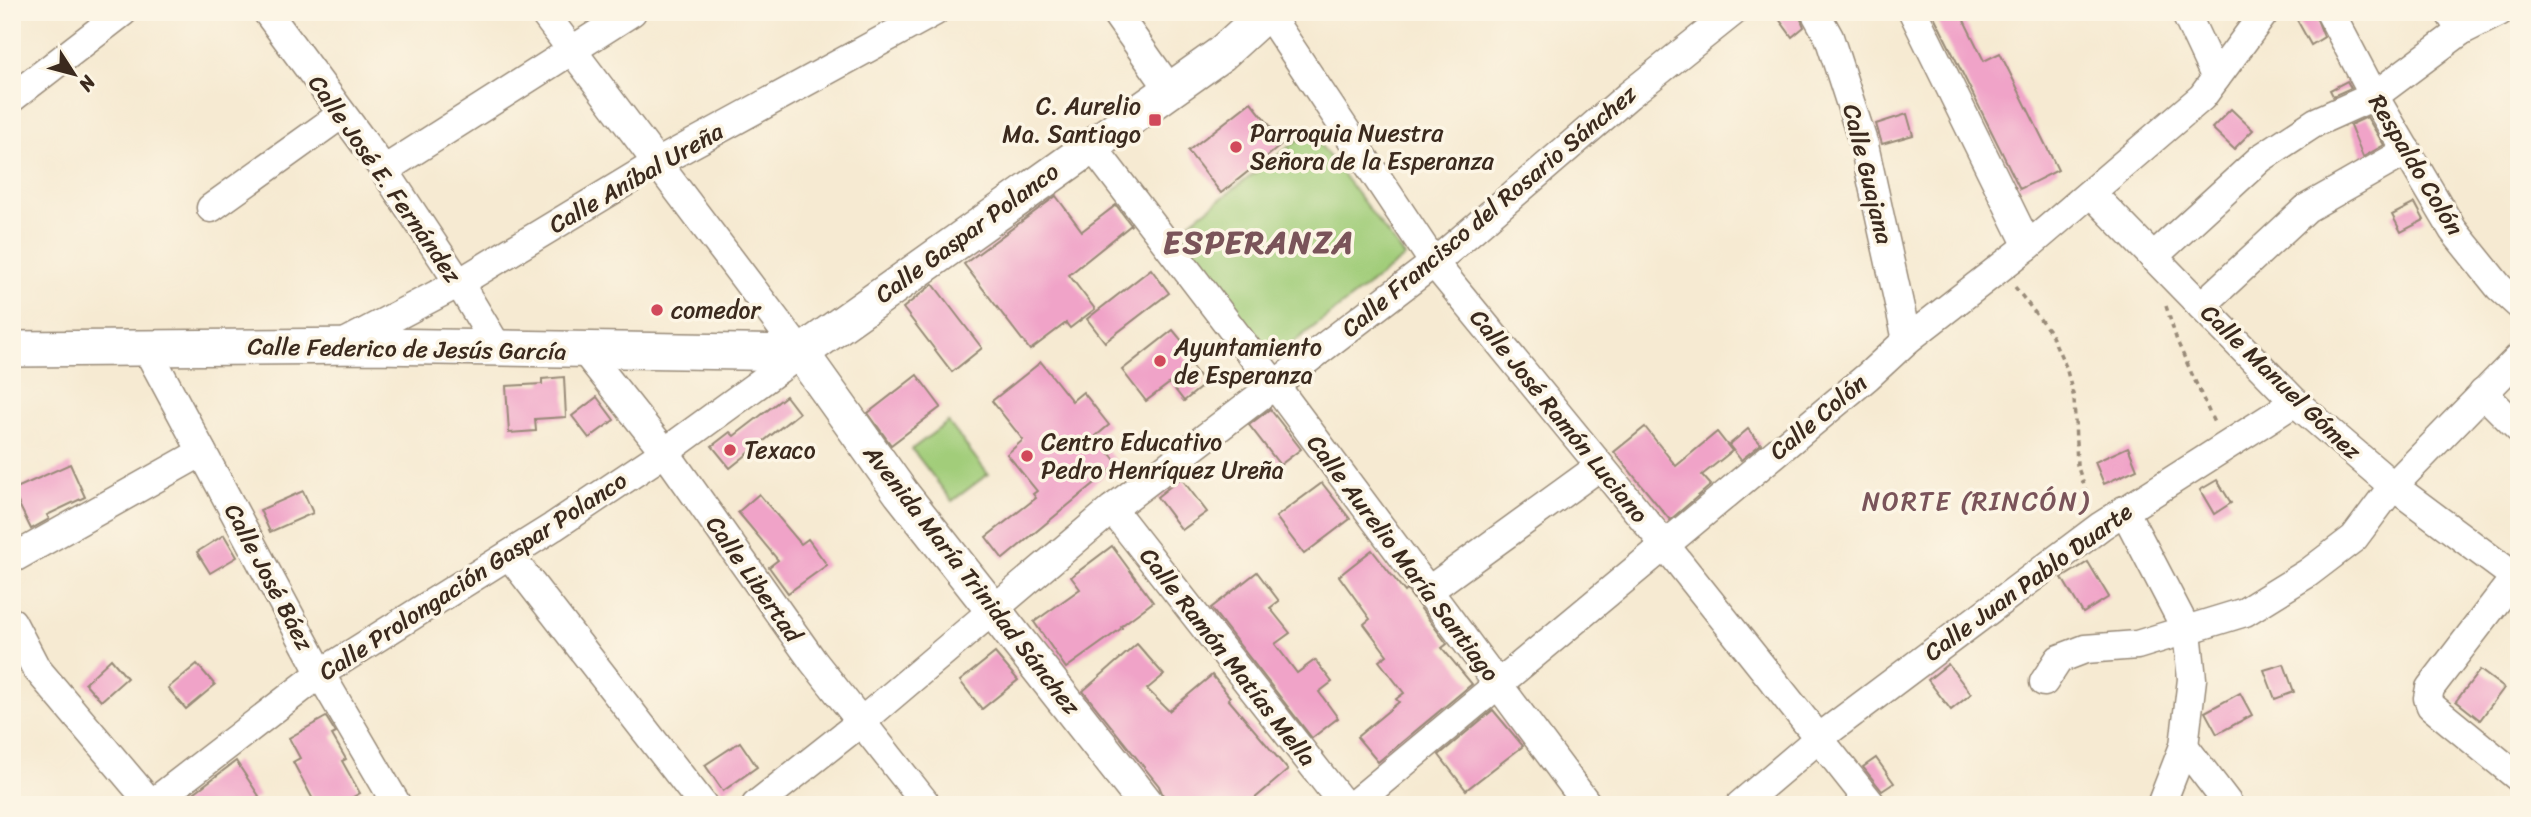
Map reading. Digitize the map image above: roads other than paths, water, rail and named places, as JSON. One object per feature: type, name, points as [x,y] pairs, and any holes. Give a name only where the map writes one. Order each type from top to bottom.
[{"type":"main road","name":"Calle Gaspar Polanco","points":[[801,353],[1221,54],[1267,12]]},
{"type":"main road","name":"Calle Federico de Jesús García","points":[[12,349],[339,346],[801,353]]},
{"type":"main road","name":"Avenida María Trinidad Sánchez","points":[[801,353],[901,493],[1147,805]]},
{"type":"street","points":[[12,98],[123,12]]},
{"type":"street","name":"Calle José E. Fernández","points":[[267,12],[384,170],[459,283],[498,348]]},
{"type":"street","points":[[544,12],[801,353]]},
{"type":"street","points":[[384,170],[632,12]]},
{"type":"street","name":"Calle Aníbal Ureña","points":[[339,346],[459,283],[657,163],[934,12]]},
{"type":"street","points":[[1115,12],[1170,90]]},
{"type":"street","name":"Calle José Ramón Luciano","points":[[1267,12],[1434,263],[1665,545],[1872,805]]},
{"type":"street","name":"Calle Francisco del Rosario Sánchez","points":[[756,805],[860,722],[1112,509],[1434,263],[1629,95],[1733,12]]},
{"type":"street","name":"Calle Guajana","points":[[1815,12],[1829,37],[1864,145],[1907,341]]},
{"type":"street","points":[[1913,12],[2028,246]]},
{"type":"street","points":[[2185,12],[2216,78]]},
{"type":"street","name":"Calle Colón","points":[[1353,805],[1907,341],[2028,246],[2202,97],[2265,12]]},
{"type":"street","name":"Respaldo Colón","points":[[2330,12],[2374,96],[2453,230],[2499,287],[2519,304]]},
{"type":"street","points":[[2153,257],[2261,158],[2316,122],[2374,96],[2455,22],[2499,12]]},
{"type":"street","points":[[2510,12],[2519,26]]},
{"type":"street","points":[[211,208],[342,114]]},
{"type":"street","name":"Calle Aurelio María Santiago","points":[[1091,145],[1274,384],[1588,805]]},
{"type":"street","points":[[2201,306],[2307,208],[2407,151]]},
{"type":"street","name":"Calle Manuel Gómez","points":[[2091,193],[2295,402],[2393,486],[2517,578]]},
{"type":"street","name":"Calle José Báez","points":[[146,348],[321,673],[397,805]]},
{"type":"street","name":"Calle Libertad","points":[[584,350],[664,452],[813,661],[928,805]]},
{"type":"street","name":"Calle Prolongación Gaspar Polanco","points":[[151,804],[321,673],[509,555],[664,452],[801,353]]},
{"type":"street","points":[[2044,682],[2059,659],[2085,649],[2137,645],[2245,612],[2308,573],[2354,538],[2393,486],[2519,357]]},
{"type":"street","points":[[2483,393],[2519,429]]},
{"type":"street","name":"Calle Juan Pablo Duarte","points":[[1740,805],[1819,738],[2112,518],[2295,402]]},
{"type":"street","points":[[12,559],[202,452]]},
{"type":"street","points":[[1428,591],[1600,466]]},
{"type":"street","name":"Calle Ramón Matías Mella","points":[[1112,509],[1344,805]]},
{"type":"street","points":[[2112,518],[2187,631],[2192,679],[2184,746],[2161,805]]},
{"type":"street","points":[[509,555],[704,805]]},
{"type":"street","points":[[2517,578],[2430,688],[2428,698],[2431,705],[2519,778]]},
{"type":"street","points":[[12,622],[36,668],[151,804]]},
{"type":"street","points":[[2184,746],[2229,805]]},
{"type":"place","name":"C. Aurelio Ma. Santiago","points":[[1155,120]]},
{"type":"place","name":"Parroquia Nuestra Señora de la Esperanza","points":[[1236,147]]},
{"type":"place","name":"comedor","points":[[657,310]]},
{"type":"place","name":"Ayuntamiento de Esperanza","points":[[1160,361]]},
{"type":"place","name":"Texaco","points":[[730,450]]},
{"type":"place","name":"Centro Educativo Pedro Henríquez Ureña","points":[[1027,456]]},
{"type":"district","name":"ESPERANZA","points":[[1259,242]]},
{"type":"district","name":"NORTE (RINCÓN)","points":[[1976,501]]}]
